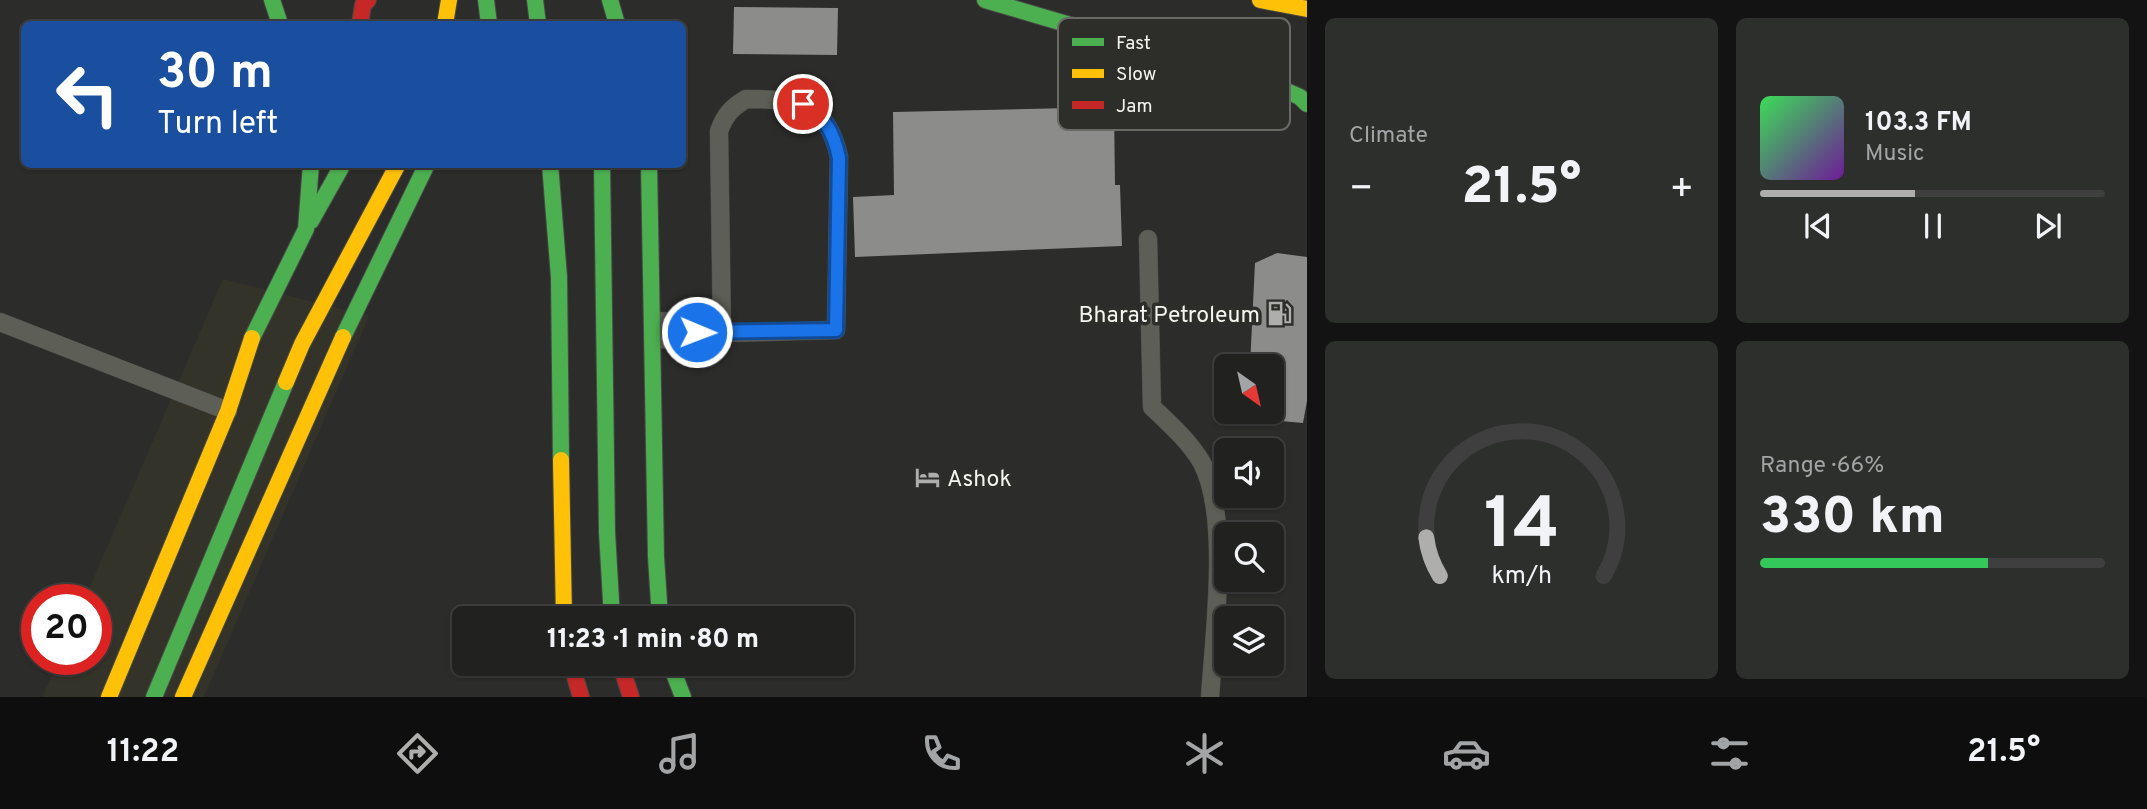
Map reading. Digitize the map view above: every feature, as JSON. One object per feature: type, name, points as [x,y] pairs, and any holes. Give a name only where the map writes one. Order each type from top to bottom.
[{"type":"street","points":[[272,0],[279,21]]},
{"type":"street","points":[[360,21],[363,5],[368,0]]},
{"type":"street","points":[[446,21],[449,0]]},
{"type":"street","points":[[486,0],[489,21]]},
{"type":"street","points":[[535,0],[538,21]]},
{"type":"street","points":[[985,0],[1058,21]]},
{"type":"street","points":[[1260,0],[1307,9]]},
{"type":"street","points":[[611,4],[616,21]]},
{"type":"street","points":[[1290,93],[1307,104]]},
{"type":"street","points":[[306,229],[311,168]]},
{"type":"street","points":[[109,697],[228,411],[250,341],[306,229],[341,168]]},
{"type":"street","points":[[154,697],[302,344],[396,168]]},
{"type":"street","points":[[183,697],[324,377],[426,168]]},
{"type":"street","points":[[550,168],[560,270],[560,520],[564,606]]},
{"type":"street","points":[[602,168],[607,532],[611,606]]},
{"type":"street","points":[[649,168],[659,606]]},
{"type":"street","points":[[575,676],[581,697]]},
{"type":"street","points":[[624,676],[631,697]]},
{"type":"street","points":[[675,676],[683,697]]},
{"type":"lane","points":[[653,330],[684,322],[697,332],[722,333],[836,330],[839,158],[827,123],[818,112],[803,104],[782,99],[746,99],[725,115],[719,131],[722,333]]},
{"type":"lane","points":[[1148,239],[1153,407],[1201,462],[1211,486],[1219,554],[1210,697]]},
{"type":"lane","points":[[0,322],[228,411]]},
{"type":"shaded area","points":[[223,279],[369,316],[204,697],[42,697],[52,675],[112,675],[112,584],[91,584]]},
{"type":"building","points":[[734,7],[838,8],[837,55],[733,54]]},
{"type":"building","points":[[1058,108],[1058,130],[1114,130],[1115,185],[1120,185],[1122,246],[855,257],[853,197],[894,195],[893,112]]},
{"type":"building","name":"Bharat Petroleum","points":[[1277,253],[1307,257],[1307,401],[1303,423],[1284,421],[1284,354],[1251,354],[1255,263]]},
{"type":"traffic: fast","points":[[272,0],[279,21]]},
{"type":"traffic: fast","points":[[486,0],[489,21]]},
{"type":"traffic: fast","points":[[535,0],[538,21]]},
{"type":"traffic: fast","points":[[610,0],[616,21]]},
{"type":"traffic: fast","points":[[985,0],[1058,21]]},
{"type":"traffic: fast","points":[[1290,93],[1307,104]]},
{"type":"traffic: fast","points":[[252,338],[306,229],[311,168]]},
{"type":"traffic: fast","points":[[311,221],[341,168]]},
{"type":"traffic: fast","points":[[343,337],[425,168]]},
{"type":"traffic: fast","points":[[550,168],[559,277],[561,460]]},
{"type":"traffic: fast","points":[[602,168],[607,532],[611,606]]},
{"type":"traffic: fast","points":[[649,168],[659,606]]},
{"type":"traffic: fast","points":[[154,697],[286,382]]},
{"type":"traffic: fast","points":[[675,676],[683,697]]},
{"type":"traffic: slow","points":[[446,21],[449,0]]},
{"type":"traffic: slow","points":[[1260,0],[1307,9]]},
{"type":"traffic: slow","points":[[286,382],[302,344],[396,168]]},
{"type":"traffic: slow","points":[[183,697],[343,337]]},
{"type":"traffic: slow","points":[[109,697],[228,411],[252,338]]},
{"type":"traffic: slow","points":[[561,460],[564,606]]},
{"type":"traffic: jam","points":[[360,21],[363,5],[368,0]]},
{"type":"traffic: jam","points":[[575,676],[581,697]]},
{"type":"traffic: jam","points":[[624,676],[631,697]]},
{"type":"place","name":"Bharat Petroleum","points":[[1280,314]]},
{"type":"place","name":"Ashok","points":[[927,478]]},
{"type":"route","points":[[697,332],[836,330],[839,158],[827,123],[818,112],[803,104]]}]
